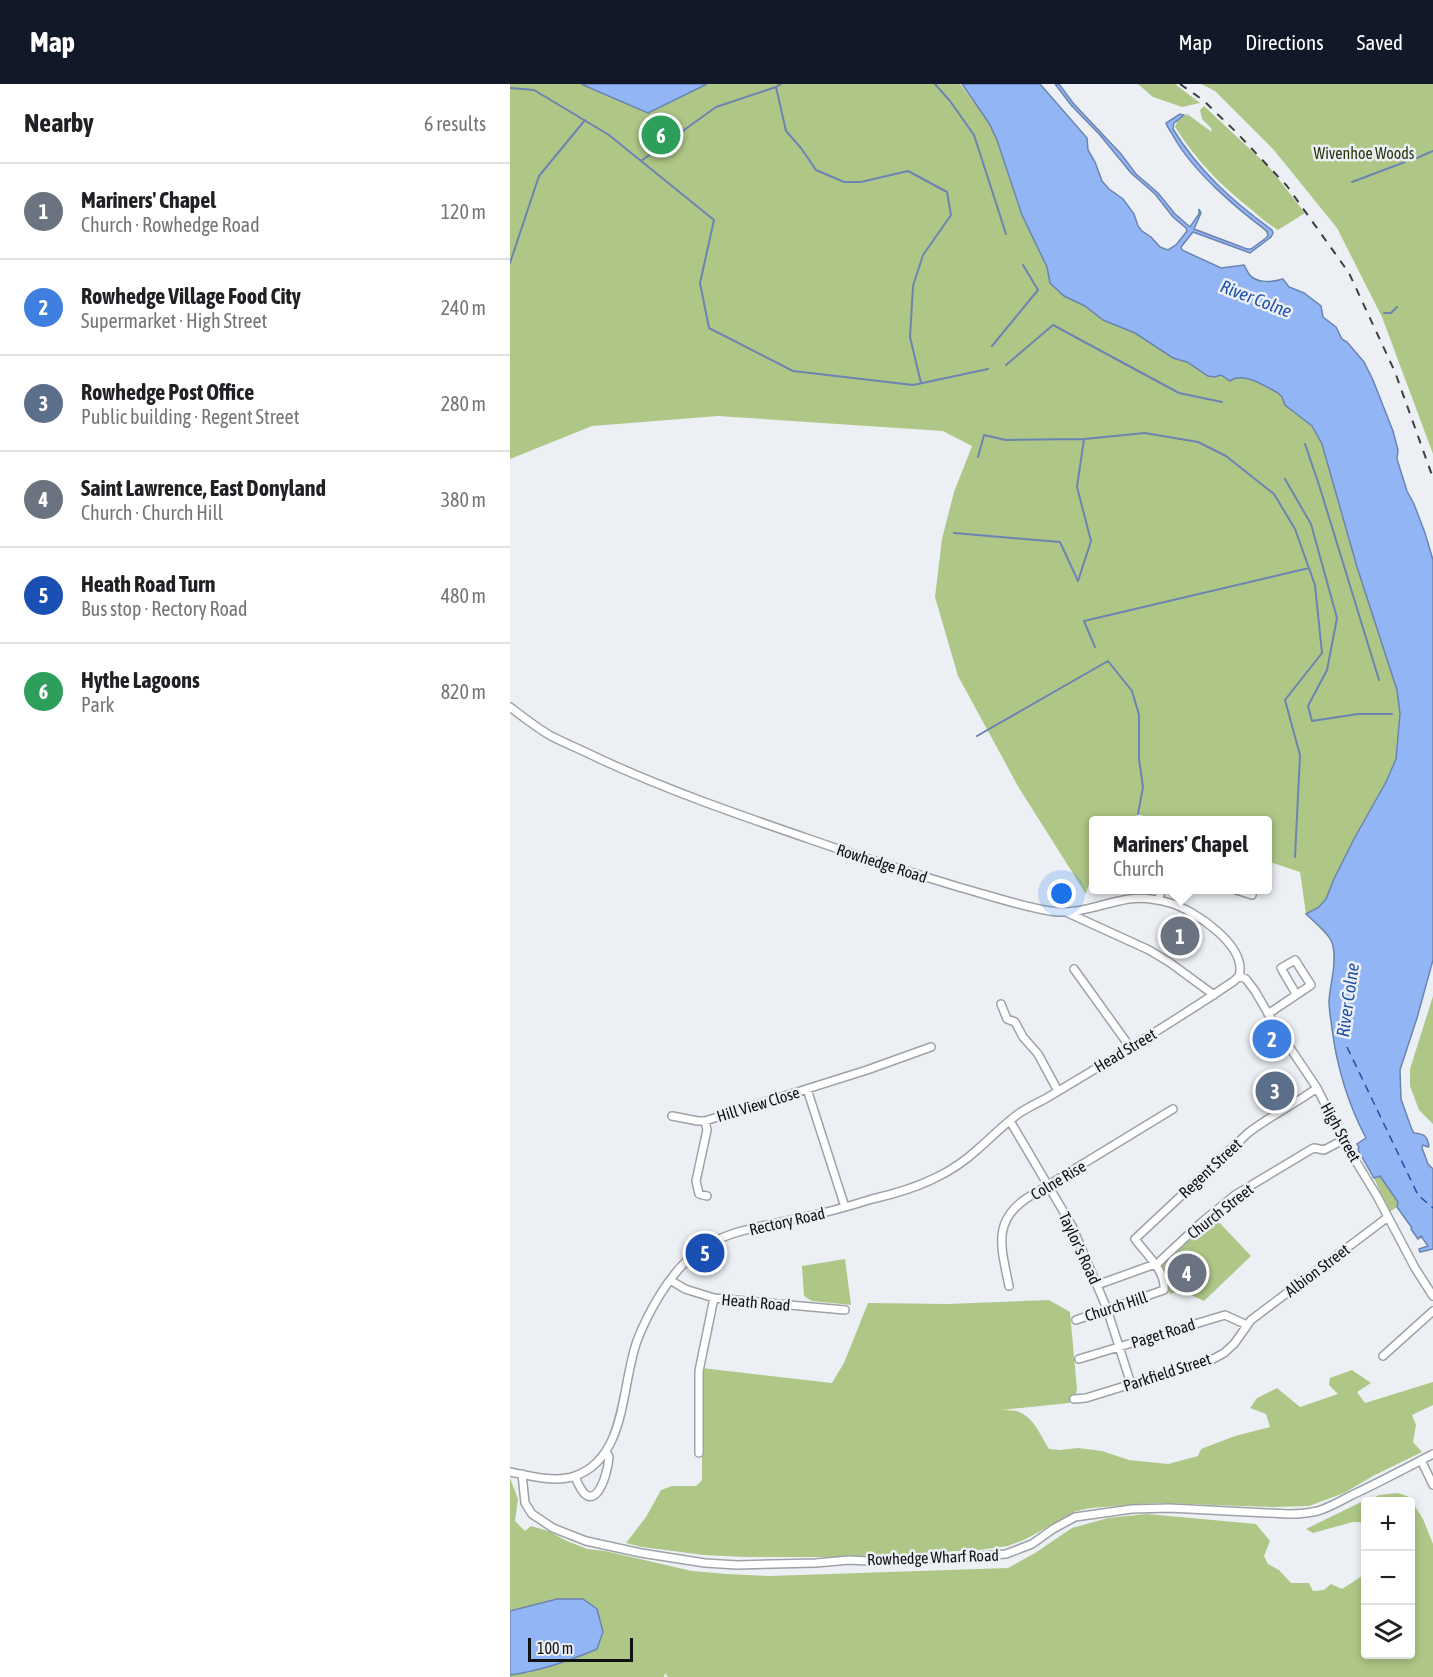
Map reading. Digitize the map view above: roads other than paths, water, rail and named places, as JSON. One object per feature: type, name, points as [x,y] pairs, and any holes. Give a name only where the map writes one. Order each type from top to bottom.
[{"type":"street","name":"Rowhedge Road","points":[[510,707],[550,735],[632,774],[744,817],[893,867],[986,895],[1050,911],[1068,913],[1130,898],[1158,900],[1182,907],[1220,934],[1237,956],[1241,970],[1239,976]]},
{"type":"street","points":[[1158,900],[1160,894]]},
{"type":"street","points":[[1068,913],[1149,950],[1214,995]]},
{"type":"street","points":[[1268,1014],[1311,985],[1295,960],[1281,968],[1296,994]]},
{"type":"street","points":[[1074,969],[1130,1047]]},
{"type":"street","name":"Head Street","points":[[1010,1121],[1214,995],[1239,976]]},
{"type":"street","name":"High Street","points":[[1239,976],[1250,983],[1317,1088],[1343,1140],[1433,1296]]},
{"type":"street","points":[[1001,1004],[1007,1019],[1016,1022],[1023,1037],[1038,1054],[1058,1091]]},
{"type":"street","name":"Hill View Close","points":[[672,1116],[705,1121],[867,1070],[931,1047]]},
{"type":"street","name":"Regent Street","points":[[1155,1264],[1135,1239],[1248,1133],[1317,1088]]},
{"type":"street","name":"Hill View Close","points":[[807,1089],[845,1207]]},
{"type":"street","name":"Colne Rise","points":[[1009,1286],[1001,1243],[1005,1219],[1020,1203],[1173,1109]]},
{"type":"street","points":[[700,1197],[696,1181],[706,1130],[705,1121]]},
{"type":"street","name":"Rectory Road","points":[[606,1453],[609,1457],[604,1482],[596,1495],[586,1495],[581,1492],[575,1476],[587,1470],[606,1453],[614,1438],[636,1343],[648,1317],[670,1281],[694,1254],[722,1238],[745,1230],[845,1207],[914,1187],[954,1167],[1010,1121]]},
{"type":"street","name":"Taylor's Road","points":[[1010,1121],[1072,1227],[1107,1309],[1131,1384]]},
{"type":"street","name":"Church Street","points":[[1097,1286],[1155,1264],[1235,1195],[1310,1150],[1314,1148],[1324,1150],[1343,1140]]},
{"type":"street","name":"Albion Street","points":[[1247,1325],[1388,1217]]},
{"type":"street","name":"Church Hill","points":[[1076,1320],[1164,1290],[1165,1283],[1155,1264]]},
{"type":"street","name":"Heath Road","points":[[670,1281],[685,1289],[714,1298],[845,1310]]},
{"type":"street","points":[[699,1453],[699,1371],[714,1298]]},
{"type":"street","points":[[1383,1356],[1433,1311]]},
{"type":"street","name":"Paget Road","points":[[1079,1359],[1225,1315],[1247,1325]]},
{"type":"street","name":"Parkfield Street","points":[[1074,1399],[1086,1398],[1213,1359],[1234,1344],[1247,1325]]},
{"type":"street","name":"Rowhedge Wharf Road","points":[[522,1474],[525,1503],[532,1514],[561,1531],[586,1541],[663,1558],[747,1565],[1006,1554],[1032,1544],[1075,1517],[1132,1509],[1169,1508],[1289,1514],[1318,1511],[1375,1485],[1433,1454]]},
{"type":"street","points":[[1421,1460],[1433,1485]]},
{"type":"street","points":[[510,1472],[551,1478],[575,1476]]},
{"type":"water","points":[[581,84],[707,84],[648,113]]},
{"type":"water","name":"River Colne","points":[[962,84],[1040,84],[1087,138],[1088,150],[1102,181],[1123,199],[1134,214],[1142,231],[1160,247],[1168,250],[1176,245],[1187,231],[1186,228],[1173,217],[1155,194],[1131,173],[1100,135],[1071,105],[1055,84],[1059,84],[1136,174],[1158,193],[1175,214],[1190,227],[1199,214],[1199,209],[1201,213],[1194,229],[1251,249],[1268,236],[1267,231],[1217,189],[1183,152],[1166,123],[1180,114],[1184,115],[1174,123],[1173,129],[1193,158],[1230,196],[1273,233],[1250,253],[1193,232],[1181,247],[1182,250],[1221,268],[1244,265],[1252,277],[1260,281],[1283,279],[1289,287],[1304,293],[1321,306],[1323,317],[1336,327],[1342,339],[1364,362],[1373,380],[1393,431],[1398,450],[1397,459],[1407,491],[1425,533],[1433,560],[1433,960],[1400,1070],[1401,1099],[1412,1130],[1424,1136],[1429,1146],[1423,1145],[1422,1148],[1428,1164],[1433,1169],[1433,1249],[1420,1252],[1419,1249],[1428,1246],[1421,1236],[1418,1239],[1397,1207],[1398,1202],[1380,1176],[1374,1178],[1358,1150],[1357,1144],[1366,1138],[1344,1085],[1334,1043],[1330,1011],[1333,946],[1326,933],[1306,914],[1319,907],[1326,899],[1354,839],[1386,782],[1396,759],[1400,714],[1397,690],[1357,567],[1322,444],[1312,426],[1285,405],[1278,393],[1261,383],[1247,379],[1235,378],[1230,381],[1221,375],[1208,376],[1187,362],[1173,358],[1135,333],[1103,320],[1085,306],[1064,296],[1050,283],[1047,267],[1022,215],[997,140],[989,123]]},
{"type":"water","points":[[557,1599],[583,1599],[597,1609],[603,1632],[597,1649],[554,1665],[510,1675],[510,1611]]},
{"type":"waterway","points":[[781,84],[776,87],[786,131],[816,170],[844,182],[861,182],[908,171],[947,192],[951,215],[923,255],[913,286],[910,337],[921,383]]},
{"type":"waterway","points":[[935,84],[974,135],[1006,234]]},
{"type":"waterway","points":[[641,161],[716,107],[776,87]]},
{"type":"waterway","points":[[510,88],[534,90],[609,135],[714,220],[700,283],[709,328],[793,371],[913,385],[988,369]]},
{"type":"waterway","points":[[510,263],[539,176],[585,120]]},
{"type":"waterway","points":[[1417,158],[1433,151]]},
{"type":"waterway","points":[[1352,182],[1405,162]]},
{"type":"waterway","points":[[992,346],[1038,290],[1023,265]]},
{"type":"waterway","points":[[1384,313],[1391,313],[1397,307]]},
{"type":"waterway","points":[[1006,365],[1053,325],[1179,393],[1222,402]]},
{"type":"waterway","points":[[978,457],[984,435],[1006,440],[1084,439],[1145,433],[1198,442],[1226,456],[1274,494],[1295,529],[1315,585],[1322,653],[1285,700],[1300,755],[1295,857]]},
{"type":"waterway","points":[[954,533],[1060,542],[1078,581],[1091,541],[1077,487],[1084,439]]},
{"type":"waterway","points":[[1305,444],[1379,680]]},
{"type":"waterway","points":[[1285,479],[1311,524],[1337,618],[1327,670],[1308,706],[1312,721],[1358,714],[1392,714]]},
{"type":"waterway","points":[[1095,647],[1084,621],[1309,568]]},
{"type":"waterway","points":[[977,736],[1108,661],[1132,691],[1139,715],[1139,759],[1143,787],[1138,814]]},
{"type":"railway","points":[[1180,84],[1203,100],[1287,186],[1349,273],[1395,372],[1433,478]]},
{"type":"place","name":"Hythe Lagoons","points":[[661,135]]},
{"type":"place","name":"Mariners' Chapel","points":[[1180,936]]},
{"type":"place","name":"Rowhedge Village Food City","points":[[1272,1039]]},
{"type":"place","name":"Rowhedge Post Office","points":[[1275,1091]]},
{"type":"place","name":"Heath Road Turn","points":[[705,1253]]},
{"type":"place","name":"Saint Lawrence, East Donyland","points":[[1187,1273]]},
{"type":"park label","name":"Wivenhoe Woods","points":[[1364,153]]}]
